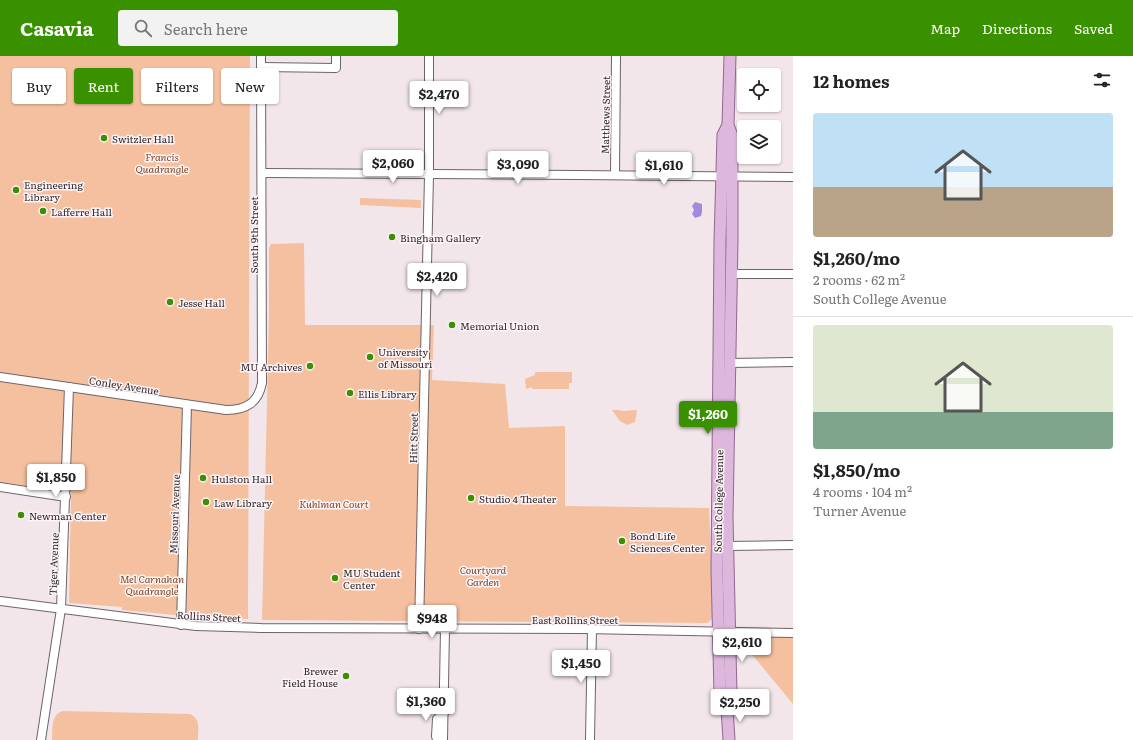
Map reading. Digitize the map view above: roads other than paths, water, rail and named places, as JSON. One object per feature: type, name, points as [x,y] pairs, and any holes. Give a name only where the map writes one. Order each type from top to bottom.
[{"type":"main road","name":"South College Avenue","points":[[727,708],[720,693],[718,556],[720,241],[732,136],[728,126],[730,56]]},
{"type":"main road","name":"South College Avenue","points":[[727,177],[731,274],[728,546],[731,694],[727,708],[729,740]]},
{"type":"street","name":"South 9th Street","points":[[245,408],[254,402],[260,392],[262,383],[261,56]]},
{"type":"street","points":[[261,67],[336,68],[336,56]]},
{"type":"street","name":"Hitt Street","points":[[419,629],[429,174],[429,56]]},
{"type":"street","name":"Matthews Street","points":[[615,175],[616,56]]},
{"type":"street","points":[[262,173],[793,177]]},
{"type":"street","points":[[731,274],[793,274]]},
{"type":"street","points":[[730,363],[793,362]]},
{"type":"street","name":"Conley Avenue","points":[[0,377],[226,410],[245,408]]},
{"type":"street","name":"Tiger Avenue","points":[[41,740],[61,609],[69,387]]},
{"type":"street","name":"Missouri Avenue","points":[[181,625],[187,405]]},
{"type":"street","points":[[0,488],[66,497]]},
{"type":"street","points":[[728,546],[793,546]]},
{"type":"street","name":"Rollins Street","points":[[0,600],[181,625],[260,628],[419,629]]},
{"type":"street","name":"East Rollins Street","points":[[419,629],[592,629],[730,632]]},
{"type":"street","points":[[443,740],[445,629]]},
{"type":"street","points":[[590,740],[592,629]]},
{"type":"street","points":[[730,632],[793,633]]},
{"type":"street","points":[[437,740],[437,719],[444,713]]},
{"type":"place","name":"Switzler Hall","points":[[104,138]]},
{"type":"place","name":"Engineering Library","points":[[16,190]]},
{"type":"place","name":"Lafferre Hall","points":[[43,211]]},
{"type":"place","name":"Bingham Gallery","points":[[392,237]]},
{"type":"place","name":"Jesse Hall","points":[[170,302]]},
{"type":"place","name":"Memorial Union","points":[[452,325]]},
{"type":"place","name":"University of Missouri","points":[[370,357]]},
{"type":"place","name":"MU Archives","points":[[310,366]]},
{"type":"place","name":"Ellis Library","points":[[350,393]]},
{"type":"place","name":"Hulston Hall","points":[[203,478]]},
{"type":"place","name":"Studio 4 Theater","points":[[471,498]]},
{"type":"place","name":"Law Library","points":[[206,502]]},
{"type":"place","name":"Newman Center","points":[[21,515]]},
{"type":"place","name":"Bond Life Sciences Center","points":[[622,541]]},
{"type":"place","name":"MU Student Center","points":[[335,578]]},
{"type":"place","name":"Brewer Field House","points":[[346,676]]},
{"type":"park label","name":"Francis Quadrangle","points":[[162,162]]},
{"type":"park label","name":"Kuhlman Court","points":[[334,503]]},
{"type":"park label","name":"Courtyard Garden","points":[[483,574]]},
{"type":"park label","name":"Mel Carnahan Quadrangle","points":[[152,584]]}]
